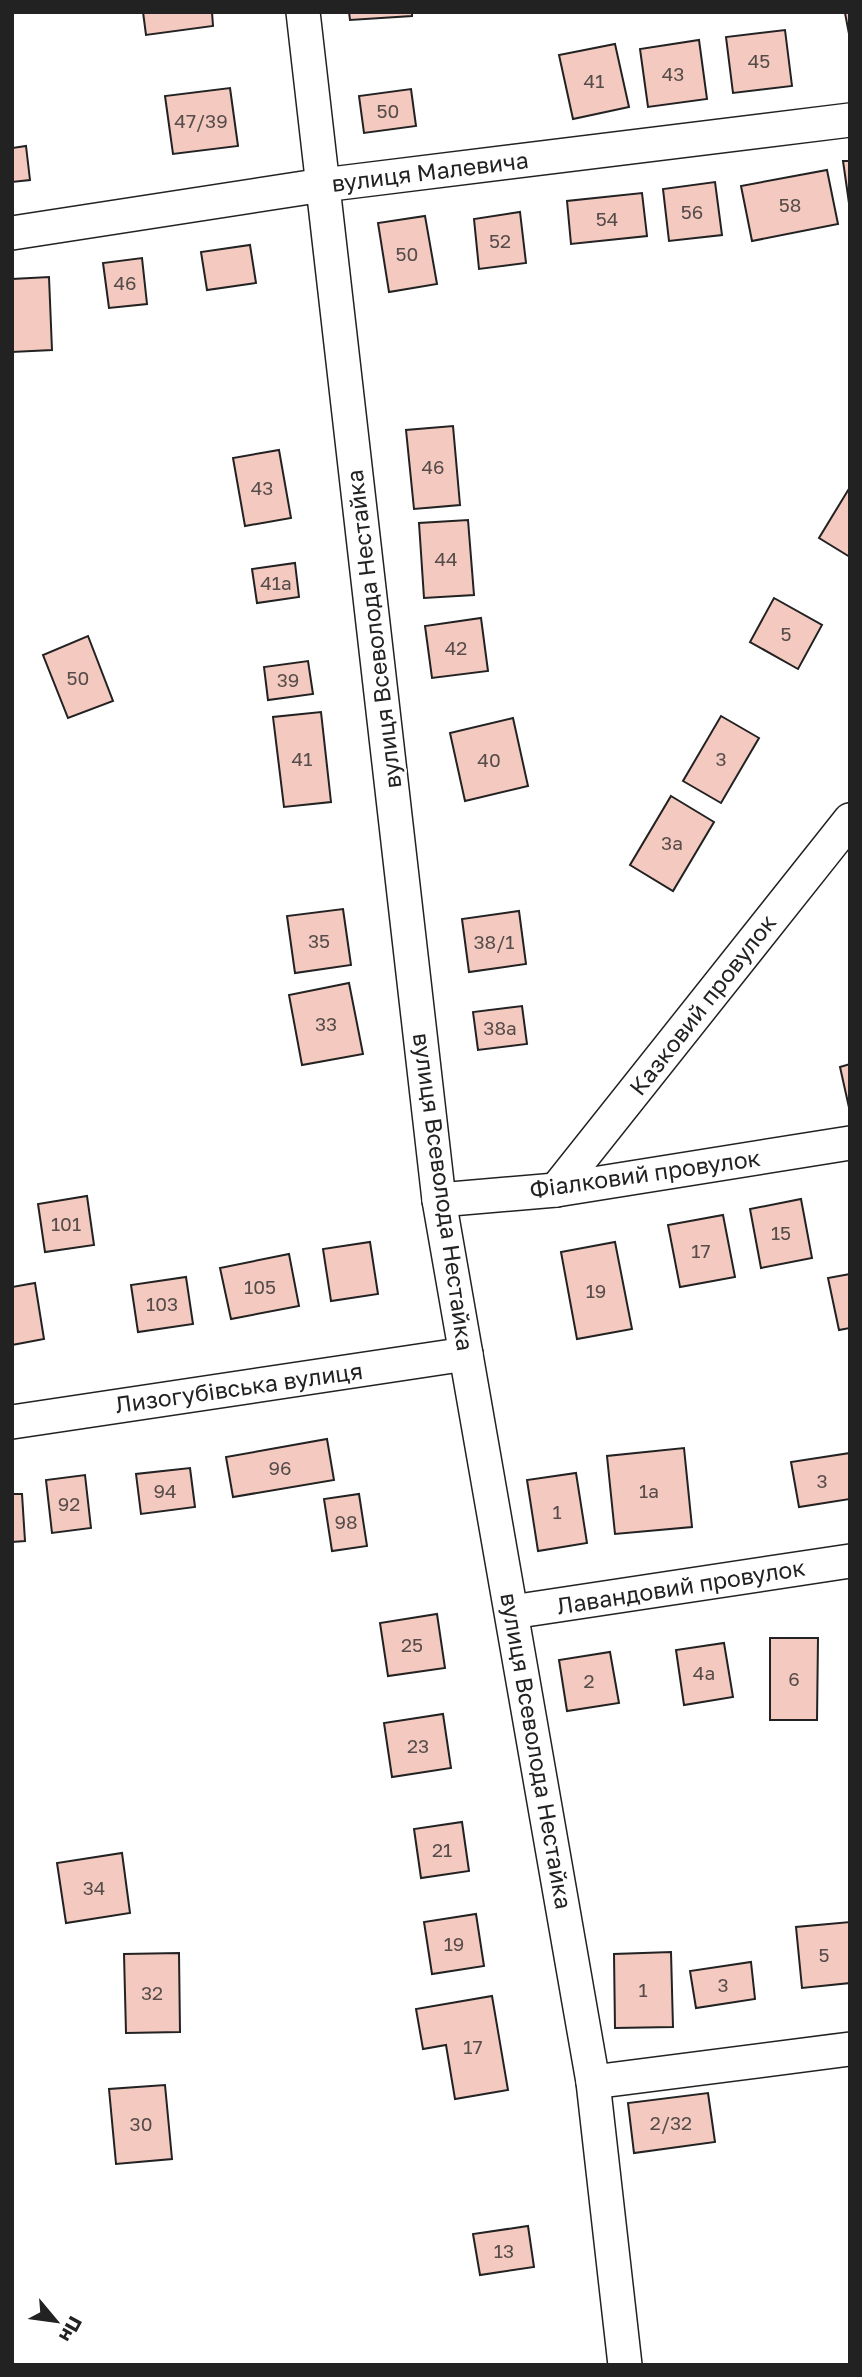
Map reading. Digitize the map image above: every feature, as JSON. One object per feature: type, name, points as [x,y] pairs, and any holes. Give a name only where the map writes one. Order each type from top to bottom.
[{"type":"street","name":"вулиця Всеволода Нестайка","points":[[303,12],[439,1200],[593,2082],[625,2365]]},
{"type":"street","name":"вулиця Малевича","points":[[12,233],[323,185],[850,120]]},
{"type":"street","name":"Казковий провулок","points":[[556,1189],[850,820]]},
{"type":"street","name":"Фіалковий провулок","points":[[439,1200],[556,1189],[850,1143]]},
{"type":"street","name":"Лизогубівська вулиця","points":[[12,1422],[466,1354]]},
{"type":"street","name":"Лавандовий провулок","points":[[512,1612],[850,1561]]},
{"type":"street","points":[[593,2082],[850,2049]]},
{"type":"building","points":[[143,12],[212,12],[213,26],[146,35]]},
{"type":"building","points":[[349,12],[412,12],[412,16],[350,20]]},
{"type":"building","points":[[850,12],[850,39],[845,13]]},
{"type":"building","points":[[785,30],[792,86],[733,93],[726,37]]},
{"type":"building","points":[[699,40],[707,99],[648,107],[640,49]]},
{"type":"building","points":[[615,44],[629,107],[573,119],[559,55]]},
{"type":"building","points":[[230,88],[238,146],[173,154],[165,96]]},
{"type":"building","points":[[411,89],[416,126],[364,133],[359,96]]},
{"type":"building","points":[[26,146],[30,180],[12,182],[12,148]]},
{"type":"building","points":[[843,161],[850,161],[850,210]]},
{"type":"building","points":[[827,170],[838,224],[752,241],[741,186]]},
{"type":"building","points":[[715,182],[722,235],[669,241],[663,189]]},
{"type":"building","points":[[642,193],[647,236],[571,244],[567,201]]},
{"type":"building","points":[[520,212],[526,263],[479,269],[474,219]]},
{"type":"building","points":[[425,216],[437,284],[389,292],[378,223]]},
{"type":"building","points":[[250,245],[256,283],[207,290],[201,252]]},
{"type":"building","points":[[142,258],[147,304],[109,308],[103,263]]},
{"type":"building","points":[[49,277],[52,350],[12,352],[12,279]]},
{"type":"building","points":[[453,426],[460,505],[414,509],[406,430]]},
{"type":"building","points":[[279,450],[291,518],[245,526],[233,458]]},
{"type":"building","points":[[850,487],[850,557],[819,538]]},
{"type":"building","points":[[468,520],[474,595],[424,598],[419,523]]},
{"type":"building","points":[[295,563],[299,597],[257,603],[252,569]]},
{"type":"building","points":[[774,598],[822,625],[798,669],[750,642]]},
{"type":"building","points":[[481,618],[488,671],[432,678],[425,626]]},
{"type":"building","points":[[88,636],[113,701],[68,718],[43,655]]},
{"type":"building","points":[[308,661],[313,694],[268,700],[264,667]]},
{"type":"building","points":[[321,712],[331,802],[284,807],[273,717]]},
{"type":"building","points":[[721,716],[759,738],[721,803],[683,781]]},
{"type":"building","points":[[513,718],[528,786],[465,801],[450,733]]},
{"type":"building","points":[[671,796],[714,822],[673,891],[630,865]]},
{"type":"building","points":[[343,909],[351,965],[295,973],[287,916]]},
{"type":"building","points":[[519,911],[526,964],[469,972],[462,919]]},
{"type":"building","points":[[349,983],[363,1054],[302,1065],[289,995]]},
{"type":"building","points":[[522,1006],[527,1044],[478,1050],[473,1012]]},
{"type":"building","points":[[850,1064],[850,1112],[840,1067]]},
{"type":"building","points":[[87,1196],[94,1245],[45,1252],[38,1204]]},
{"type":"building","points":[[801,1199],[812,1258],[761,1268],[750,1209]]},
{"type":"building","points":[[723,1215],[735,1277],[680,1287],[668,1225]]},
{"type":"building","points":[[370,1242],[378,1294],[331,1301],[323,1249]]},
{"type":"building","points":[[615,1242],[632,1329],[577,1339],[561,1252]]},
{"type":"building","points":[[289,1254],[299,1306],[231,1319],[220,1268]]},
{"type":"building","points":[[850,1274],[850,1328],[839,1330],[828,1278]]},
{"type":"building","points":[[186,1277],[193,1324],[138,1332],[131,1285]]},
{"type":"building","points":[[35,1283],[44,1339],[12,1345],[12,1287]]},
{"type":"building","points":[[327,1439],[334,1480],[233,1497],[226,1457]]},
{"type":"building","points":[[684,1448],[692,1527],[615,1534],[607,1456]]},
{"type":"building","points":[[850,1453],[850,1499],[799,1507],[791,1462]]},
{"type":"building","points":[[190,1468],[195,1507],[141,1514],[136,1474]]},
{"type":"building","points":[[576,1473],[587,1543],[538,1551],[527,1480]]},
{"type":"building","points":[[85,1475],[91,1528],[52,1533],[46,1480]]},
{"type":"building","points":[[12,1494],[22,1494],[25,1541],[12,1542]]},
{"type":"building","points":[[359,1494],[367,1546],[332,1551],[324,1499]]},
{"type":"building","points":[[437,1614],[445,1668],[388,1676],[380,1623]]},
{"type":"building","points":[[770,1638],[818,1638],[817,1720],[770,1720]]},
{"type":"building","points":[[724,1643],[733,1697],[684,1705],[676,1650]]},
{"type":"building","points":[[610,1652],[619,1703],[567,1711],[559,1660]]},
{"type":"building","points":[[443,1714],[451,1768],[392,1777],[384,1723]]},
{"type":"building","points":[[462,1822],[469,1871],[421,1878],[414,1829]]},
{"type":"building","points":[[122,1853],[130,1913],[66,1923],[57,1863]]},
{"type":"building","points":[[476,1914],[484,1966],[432,1974],[424,1922]]},
{"type":"building","points":[[850,1922],[850,1983],[802,1988],[796,1927]]},
{"type":"building","points":[[671,1952],[673,2027],[615,2028],[614,1954]]},
{"type":"building","points":[[179,1953],[180,2032],[126,2033],[124,1954]]},
{"type":"building","points":[[751,1962],[755,1999],[696,2008],[690,1971]]},
{"type":"building","points":[[492,1996],[508,2090],[455,2099],[446,2045],[423,2049],[416,2009]]},
{"type":"building","points":[[165,2085],[172,2159],[116,2164],[109,2089]]},
{"type":"building","points":[[708,2093],[715,2142],[634,2153],[628,2103]]},
{"type":"building","points":[[528,2226],[534,2267],[480,2275],[473,2234]]}]
